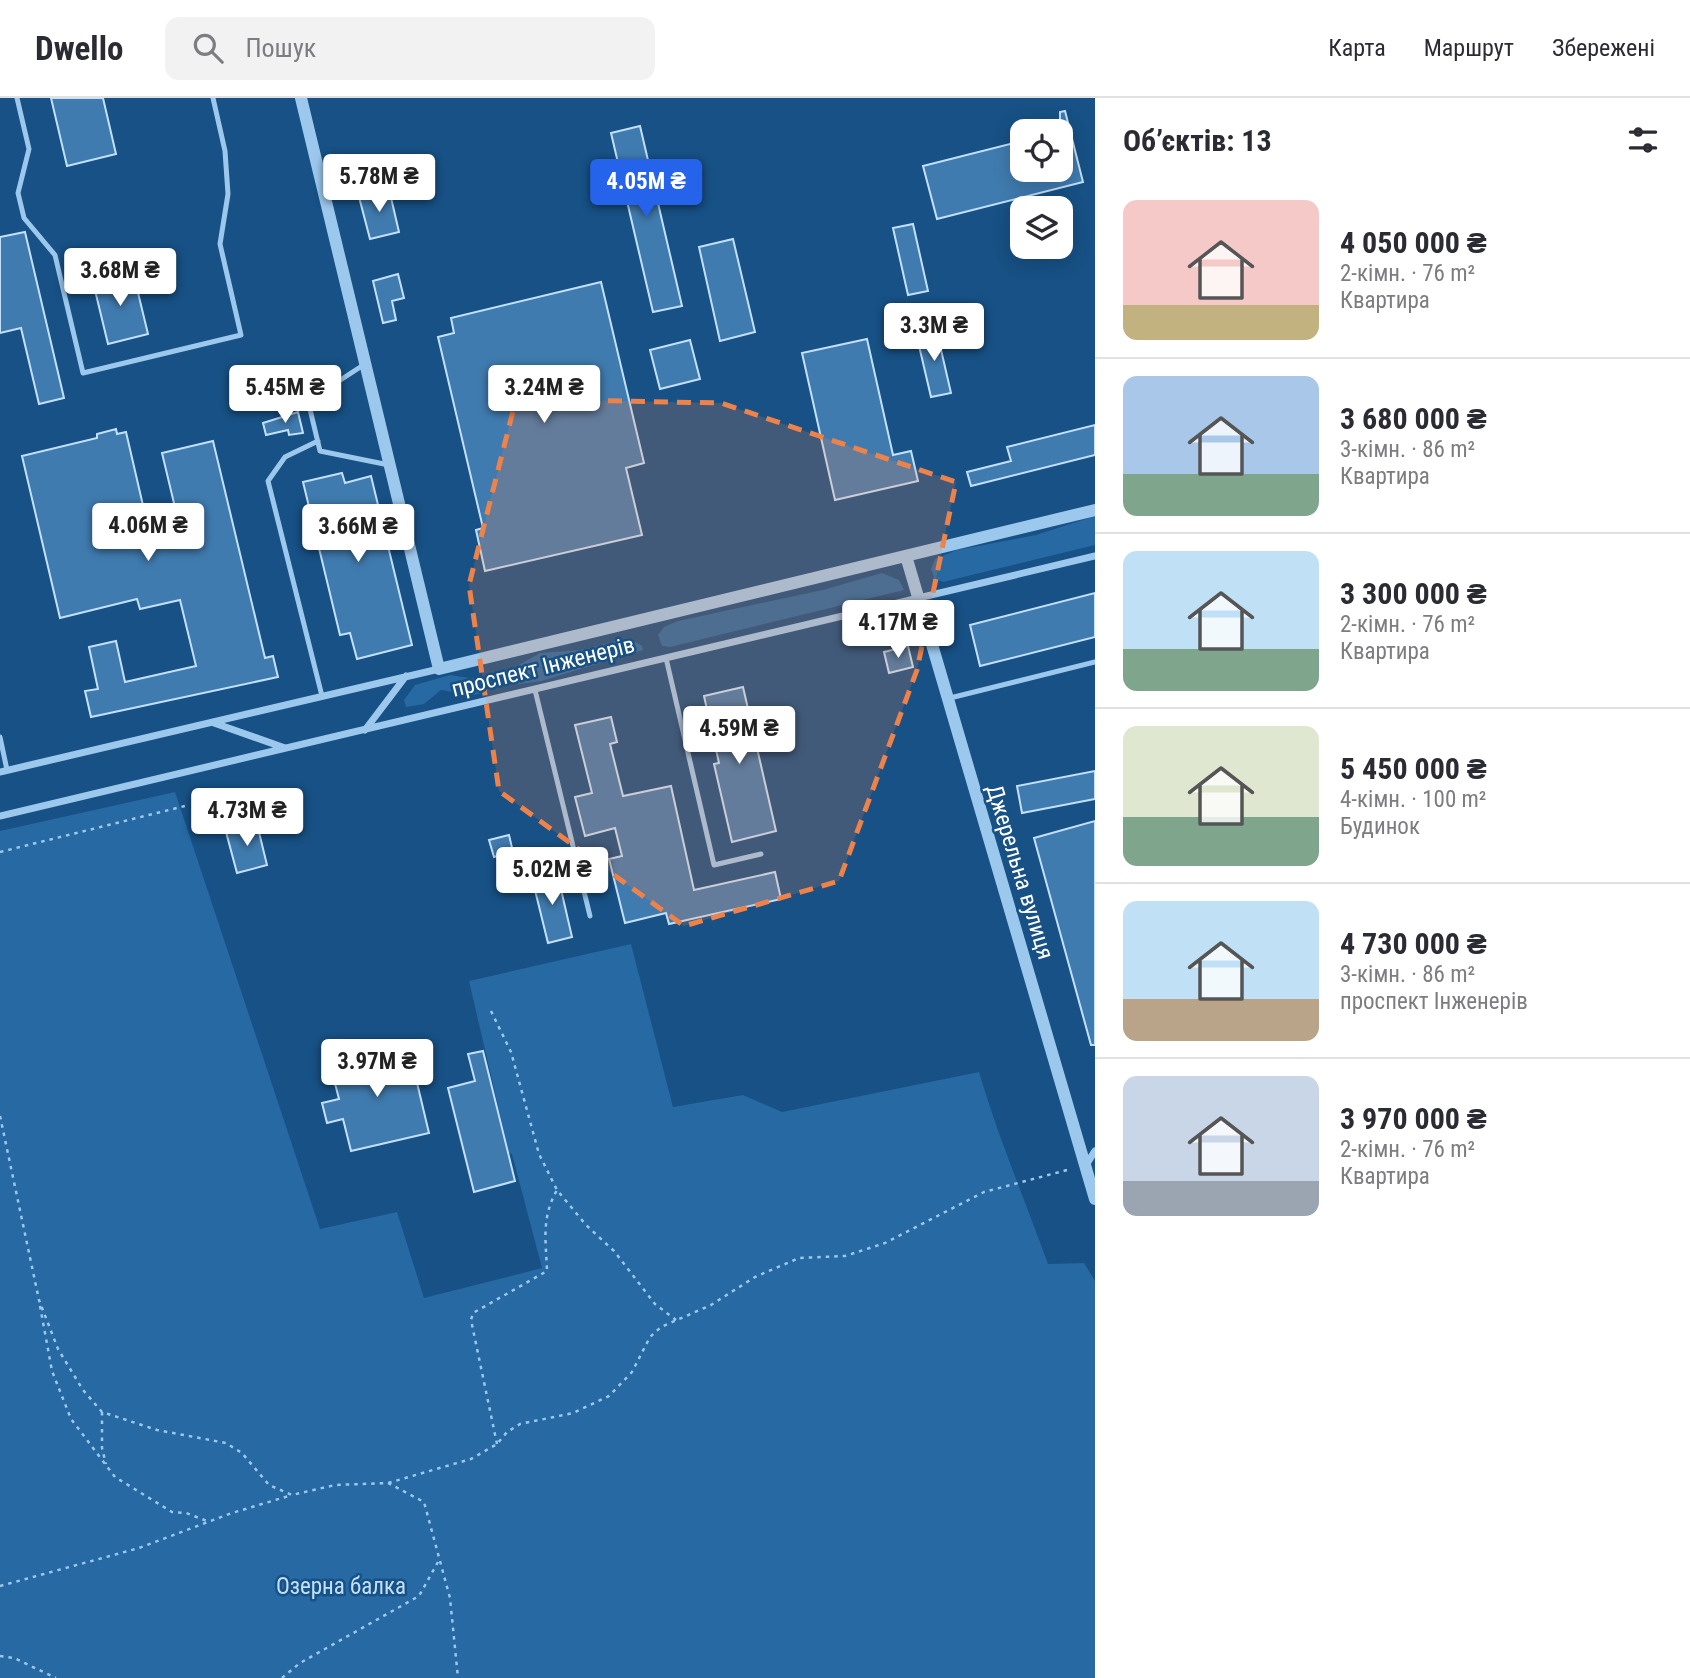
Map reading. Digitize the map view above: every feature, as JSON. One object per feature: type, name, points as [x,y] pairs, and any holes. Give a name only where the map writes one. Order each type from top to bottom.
[{"type":"street","points":[[4,771],[439,669],[301,98]]},
{"type":"street","name":"проспект Інженерів","points":[[439,669],[1095,510]]},
{"type":"street","name":"Джерельна вулиця","points":[[906,556],[1095,1199]]},
{"type":"street","name":"проспект Інженерів","points":[[0,816],[1095,556]]},
{"type":"street","points":[[364,731],[406,676]]},
{"type":"street","points":[[210,723],[234,728],[265,744],[288,749]]},
{"type":"street","points":[[1086,1166],[1095,1151]]},
{"type":"lane","points":[[17,98],[29,149],[18,193],[24,218],[55,255],[83,373],[241,335],[220,244],[228,194],[225,150],[213,98]]},
{"type":"lane","points":[[365,364],[308,401],[320,451],[390,465]]},
{"type":"lane","points":[[318,441],[285,457],[268,481],[322,696]]},
{"type":"lane","points":[[666,658],[714,865],[761,854]]},
{"type":"lane","points":[[947,699],[1095,662]]},
{"type":"lane","points":[[535,690],[590,916]]},
{"type":"lane","points":[[0,737],[4,771]]},
{"type":"path","points":[[0,852],[189,805]]},
{"type":"path","points":[[491,1011],[511,1052],[539,1154],[557,1190],[586,1226],[614,1251],[655,1304],[676,1320]]},
{"type":"path","points":[[0,1116],[52,1371],[71,1419],[115,1477],[172,1512],[186,1513],[209,1521]]},
{"type":"path","points":[[0,1586],[139,1548],[209,1521],[292,1495],[335,1485],[388,1483],[471,1459],[497,1444],[520,1424],[573,1413],[609,1396],[632,1372],[650,1336],[676,1320],[799,1258],[845,1256],[858,1252],[884,1243],[984,1192],[1086,1166]]},
{"type":"path","points":[[497,1444],[471,1320],[473,1313],[547,1271],[544,1228],[548,1208],[557,1190]]},
{"type":"path","points":[[39,1300],[58,1349],[83,1390],[102,1412],[156,1430],[226,1443],[242,1453],[269,1485],[292,1495]]},
{"type":"path","points":[[102,1412],[102,1448],[107,1466]]},
{"type":"path","points":[[388,1483],[424,1502],[450,1598],[458,1678]]},
{"type":"path","points":[[282,1678],[300,1663],[419,1596],[439,1560]]},
{"type":"path","points":[[0,1656],[14,1658],[56,1678]]},
{"type":"highlighted area","points":[[516,399],[721,403],[956,482],[917,670],[839,881],[684,926],[499,791],[469,585]]},
{"type":"green space","points":[[1095,516],[1095,545],[943,582],[935,579],[931,569],[935,559],[957,550],[1036,535]]},
{"type":"green space","points":[[882,573],[899,580],[904,590],[670,647],[662,646],[658,635],[664,627],[678,621],[823,590]]},
{"type":"green space","points":[[629,638],[642,646],[643,650],[541,681],[512,685],[506,680],[512,669],[540,653],[581,650]]},
{"type":"green space","points":[[450,675],[477,679],[487,690],[471,695],[441,690],[424,704],[406,707],[404,700],[415,685]]},
{"type":"green space","name":"Озерна балка","points":[[175,792],[320,1229],[397,1212],[424,1298],[542,1268],[512,1154],[509,1153],[469,981],[631,944],[673,1107],[743,1095],[782,1112],[979,1072],[1048,1264],[1084,1263],[1095,1281],[1095,1678],[0,1678],[0,831]]},
{"type":"building","points":[[51,98],[103,98],[116,154],[67,166]]},
{"type":"building","points":[[1065,111],[1067,119],[1060,119],[1060,112]]},
{"type":"building","points":[[640,126],[682,306],[653,312],[611,133]]},
{"type":"building","points":[[1073,143],[1083,182],[1028,196],[1010,196],[1010,200],[937,219],[923,166],[1010,144],[1010,182],[1073,182]]},
{"type":"building","points":[[389,189],[399,232],[370,239],[359,197]]},
{"type":"building","points":[[913,224],[928,291],[908,295],[893,228]]},
{"type":"building","points":[[25,232],[64,398],[39,404],[21,328],[0,333],[0,237]]},
{"type":"building","points":[[733,239],[755,332],[720,341],[699,247]]},
{"type":"building","points":[[133,272],[148,334],[108,344],[93,282]]},
{"type":"building","points":[[398,274],[404,298],[392,301],[396,320],[383,323],[373,281]]},
{"type":"building","points":[[601,282],[644,463],[626,468],[642,535],[485,571],[476,530],[483,528],[438,337],[454,333],[451,318]]},
{"type":"building","points":[[936,328],[951,393],[931,397],[916,333]]},
{"type":"building","points":[[867,339],[893,455],[911,451],[918,481],[835,500],[802,353]]},
{"type":"building","points":[[690,340],[700,379],[660,389],[650,350]]},
{"type":"building","points":[[298,412],[303,433],[289,435],[288,430],[266,435],[263,423]]},
{"type":"building","points":[[1095,425],[1095,455],[971,486],[967,472],[1011,461],[1007,447]]},
{"type":"building","points":[[116,429],[117,434],[126,432],[148,527],[178,520],[162,453],[213,441],[265,658],[273,656],[278,677],[91,717],[85,691],[98,689],[89,647],[116,641],[125,682],[196,666],[180,600],[140,609],[137,599],[60,618],[22,456],[97,438],[97,434]]},
{"type":"building","points":[[342,473],[345,483],[371,476],[412,645],[357,659],[350,633],[340,635],[303,482]]},
{"type":"building","points":[[1095,593],[1095,637],[980,666],[970,625]]},
{"type":"building","points":[[908,646],[913,667],[889,673],[884,652]]},
{"type":"building","points":[[743,687],[776,831],[732,842],[714,764],[719,763],[704,696]]},
{"type":"building","points":[[611,717],[617,742],[610,744],[623,796],[671,786],[694,890],[775,872],[781,899],[669,924],[666,913],[625,923],[609,859],[622,856],[615,828],[585,836],[575,797],[592,793],[575,725]]},
{"type":"building","points":[[1095,771],[1095,799],[1022,813],[1017,786]]},
{"type":"building","points":[[1095,821],[1095,1045],[1091,1045],[1034,838]]},
{"type":"building","points":[[257,824],[267,865],[237,873],[226,832]]},
{"type":"building","points":[[509,835],[513,852],[494,857],[489,840]]},
{"type":"building","points":[[557,872],[572,937],[548,943],[532,878]]},
{"type":"building","points":[[408,1045],[429,1133],[351,1151],[343,1119],[327,1123],[322,1103],[339,1099],[330,1064]]},
{"type":"building","points":[[483,1051],[515,1181],[474,1192],[448,1088],[475,1081],[468,1054]]}]
